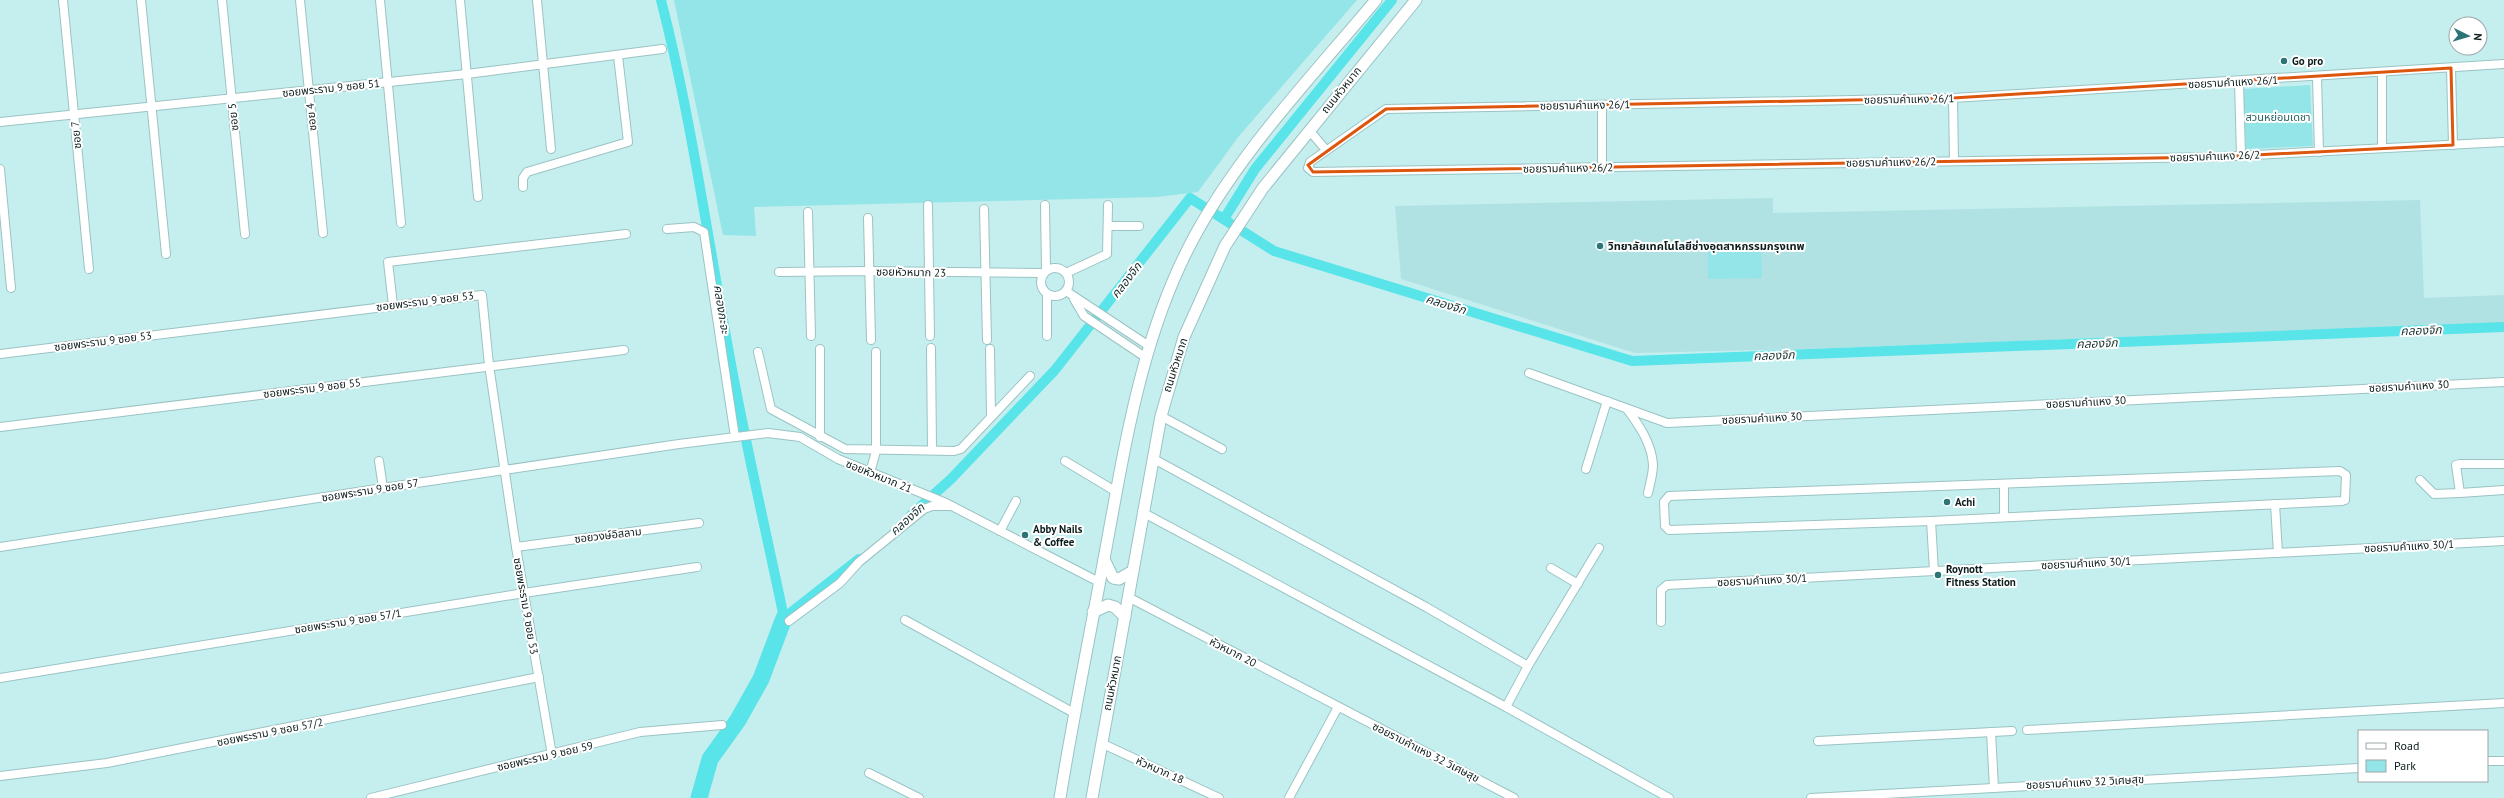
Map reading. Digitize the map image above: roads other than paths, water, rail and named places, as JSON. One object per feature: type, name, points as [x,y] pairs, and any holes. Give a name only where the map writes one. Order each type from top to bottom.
[{"type":"main road","points":[[1060,798],[1074,713],[1126,434],[1149,346],[1180,268],[1198,231],[1233,174],[1258,141],[1376,0]]},
{"type":"main road","name":"ถนนหัวหมาก","points":[[1092,798],[1160,416],[1184,337],[1225,246],[1263,188],[1416,0]]},
{"type":"main road","points":[[1104,558],[1113,578],[1119,579],[1133,571]]},
{"type":"main road","points":[[1093,612],[1108,605],[1115,607],[1125,617]]},
{"type":"street","name":"ซอย 7","points":[[63,0],[89,269]]},
{"type":"street","points":[[141,0],[166,254]]},
{"type":"street","name":"ซอย 5","points":[[222,0],[245,234]]},
{"type":"street","name":"ซอย 4","points":[[300,0],[323,233]]},
{"type":"street","points":[[380,0],[400,223]]},
{"type":"street","points":[[460,0],[478,197]]},
{"type":"street","points":[[537,0],[551,149]]},
{"type":"street","name":"ซอยพระราม 9 ซอย 51","points":[[0,122],[466,74],[618,56],[662,49]]},
{"type":"street","points":[[523,187],[523,178],[527,172],[628,142],[618,56]]},
{"type":"street","name":"ซอยรามคำแหง 26/1","points":[[1326,150],[1386,109],[1953,98],[2239,82],[2504,64]]},
{"type":"street","points":[[2451,68],[2453,145]]},
{"type":"street","points":[[2382,72],[2382,148]]},
{"type":"street","points":[[2317,76],[2319,152]]},
{"type":"street","points":[[2239,82],[2240,156]]},
{"type":"street","points":[[1953,98],[1954,161]]},
{"type":"street","points":[[1602,105],[1602,167]]},
{"type":"street","points":[[1309,130],[1326,150]]},
{"type":"street","name":"ซอยรามคำแหง 26/2","points":[[1326,150],[1310,162],[1309,171],[2240,156],[2504,142]]},
{"type":"street","points":[[0,169],[11,288]]},
{"type":"street","points":[[928,205],[930,336]]},
{"type":"street","points":[[1045,205],[1044,272],[1040,282],[1044,291],[1048,294],[1057,296],[1066,291],[1069,282],[1066,274],[1107,254],[1108,205]]},
{"type":"street","points":[[984,209],[987,340]]},
{"type":"street","points":[[808,212],[811,336]]},
{"type":"street","points":[[868,218],[871,340]]},
{"type":"street","points":[[1108,226],[1139,226]]},
{"type":"street","points":[[667,229],[694,227],[704,232],[737,437]]},
{"type":"street","points":[[393,305],[388,262],[626,234]]},
{"type":"street","name":"ซอยหัวหมาก 23","points":[[779,272],[869,271],[986,273],[1044,272],[1059,268],[1066,274]]},
{"type":"street","points":[[1066,291],[1073,298],[1084,316],[1146,357]]},
{"type":"street","name":"ซอยพระราม 9 ซอย 53","points":[[0,354],[482,294],[489,365],[506,470],[516,547],[552,755]]},
{"type":"street","points":[[1047,336],[1048,294]]},
{"type":"street","points":[[1073,298],[1149,346]]},
{"type":"street","points":[[930,348],[932,450]]},
{"type":"street","points":[[820,349],[820,437]]},
{"type":"street","points":[[990,349],[991,415]]},
{"type":"street","name":"ซอยพระราม 9 ซอย 55","points":[[0,427],[489,365],[624,350]]},
{"type":"street","points":[[758,352],[771,410],[845,449],[876,451],[954,451],[961,449],[991,415],[1030,376]]},
{"type":"street","points":[[870,473],[876,451],[876,352]]},
{"type":"street","points":[[1529,373],[1626,408],[1642,428],[1649,449],[1653,465],[1648,493]]},
{"type":"street","name":"ซอยรามคำแหง 30","points":[[1626,408],[1667,423],[2504,382]]},
{"type":"street","points":[[1586,469],[1607,401]]},
{"type":"street","points":[[1160,416],[1222,449]]},
{"type":"street","name":"ซอยหัวหมาก 21","points":[[737,437],[768,433],[800,437],[838,459],[949,505],[1099,582]]},
{"type":"street","name":"ซอยพระราม 9 ซอย 57","points":[[0,547],[383,488],[678,444],[737,437]]},
{"type":"street","points":[[1152,458],[1426,606],[1528,666]]},
{"type":"street","points":[[379,461],[383,488]]},
{"type":"street","points":[[1065,461],[1115,492]]},
{"type":"street","points":[[2460,493],[2456,465],[2504,464]]},
{"type":"street","points":[[2340,471],[2346,475],[2345,500],[1932,520],[1669,530],[1665,526],[1664,502],[1669,496],[2004,484],[2340,471]]},
{"type":"street","points":[[2420,480],[2434,494],[2504,490]]},
{"type":"street","points":[[2004,484],[2004,516]]},
{"type":"street","points":[[1000,531],[1016,501]]},
{"type":"street","points":[[2275,504],[2278,553]]},
{"type":"street","points":[[790,621],[840,583],[859,562],[924,509],[932,506],[949,505]]},
{"type":"street","points":[[1142,512],[1506,708],[1669,798]]},
{"type":"street","points":[[1932,520],[1934,571]]},
{"type":"street","name":"ซอยวงษ์อิสลาม","points":[[516,547],[699,524]]},
{"type":"street","name":"ซอยรามคำแหง 30/1","points":[[1661,622],[1661,590],[1667,585],[2504,541]]},
{"type":"street","points":[[1506,708],[1528,666],[1599,548]]},
{"type":"street","name":"ซอยพระราม 9 ซอย 57/1","points":[[0,678],[524,593],[697,567]]},
{"type":"street","points":[[1551,568],[1578,584]]},
{"type":"street","name":"หัวหมาก 20","points":[[1128,597],[1338,707]]},
{"type":"street","points":[[905,620],[1074,713]]},
{"type":"street","name":"ซอยพระราม 9 ซอย 57/2","points":[[0,776],[114,762],[539,677]]},
{"type":"street","points":[[2027,730],[2504,703]]},
{"type":"street","points":[[1289,798],[1338,707]]},
{"type":"street","name":"ซอยรามคำแหง 32 วิเศษสุข","points":[[1338,707],[1514,798]]},
{"type":"street","name":"ซอยพระราม 9 ซอย 59","points":[[371,798],[552,755],[640,732],[722,725]]},
{"type":"street","points":[[1818,741],[2012,731]]},
{"type":"street","points":[[1991,732],[1994,788]]},
{"type":"street","name":"หัวหมาก 18","points":[[1101,743],[1219,798]]},
{"type":"street","points":[[2488,761],[2504,760]]},
{"type":"street","name":"ซอยรามคำแหง 32 วิเศษสุข","points":[[1811,798],[2358,768]]},
{"type":"street","points":[[869,773],[919,798]]},
{"type":"waterway","name":"คลองกะจะ","points":[[661,0],[681,85],[740,411],[784,618],[859,559]]},
{"type":"waterway","points":[[1224,219],[1255,169],[1392,0]]},
{"type":"waterway","name":"คลองจิก","points":[[911,515],[951,479],[1055,370],[1190,198],[1274,251],[1632,361],[2504,327]]},
{"type":"waterway","name":"คลองจิก","points":[[699,798],[710,759],[738,720],[761,679],[784,618]]},
{"type":"place","name":"Go pro","points":[[2284,61]]},
{"type":"place","name":"วิทยาลัยเทคโนโลยีช่างอุตสาหกรรมกรุงเทพ","points":[[1600,246]]},
{"type":"place","name":"Achi","points":[[1947,502]]},
{"type":"place","name":"Abby Nails & Coffee","points":[[1025,535]]},
{"type":"place","name":"Roynott Fitness Station","points":[[1938,575]]},
{"type":"park label","name":"สวนหย่อมเดชา","points":[[2278,117]]}]
